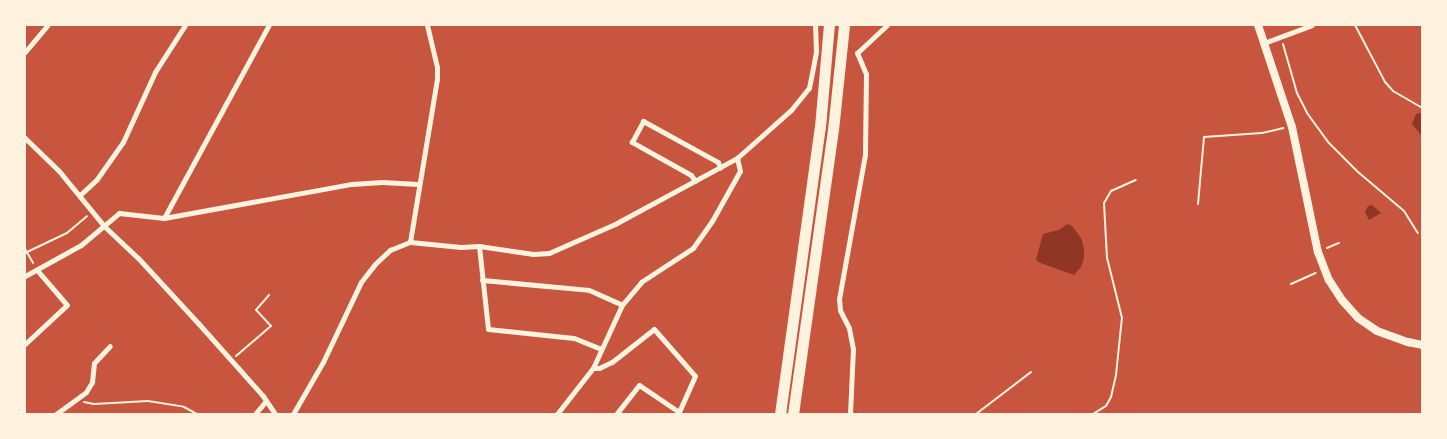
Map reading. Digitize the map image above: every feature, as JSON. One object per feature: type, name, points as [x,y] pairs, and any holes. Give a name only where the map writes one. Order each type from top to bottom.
[{"type":"highway","points":[[780,414],[819,137],[829,25]]},
{"type":"highway","points":[[793,414],[832,140],[844,25]]},
{"type":"street","points":[[25,52],[48,25]]},
{"type":"street","points":[[80,195],[97,179],[123,142],[155,72],[185,25]]},
{"type":"street","points":[[164,218],[269,25]]},
{"type":"street","points":[[410,242],[418,184],[437,79],[436,60],[427,25]]},
{"type":"street","points":[[294,414],[323,362],[367,273],[390,250],[410,242],[461,247],[479,246],[534,254],[550,253],[616,224],[737,158],[763,137],[809,88],[816,52],[815,25]]},
{"type":"street","points":[[850,414],[853,349],[850,333],[840,310],[840,299],[865,155],[866,74],[857,53],[887,25]]},
{"type":"street","points":[[1258,25],[1292,126],[1318,252],[1324,269],[1342,300],[1358,318],[1377,331],[1393,338],[1422,345]]},
{"type":"street","points":[[1264,43],[1312,25]]},
{"type":"street","points":[[694,181],[691,175],[632,142],[643,121],[718,162],[720,168]]},
{"type":"street","points":[[25,138],[80,195],[104,226],[139,259],[266,401],[275,414]]},
{"type":"street","points":[[557,414],[593,368],[622,305],[641,282],[693,248],[717,214],[736,180],[740,168],[737,158]]},
{"type":"street","points":[[25,276],[81,245],[119,213],[164,218],[352,184],[382,182],[418,184]]},
{"type":"street","points":[[479,246],[488,329],[574,338],[601,349]]},
{"type":"street","points":[[25,344],[67,306],[37,270]]},
{"type":"street","points":[[482,280],[589,290],[622,305]]},
{"type":"street","points":[[593,368],[599,368],[612,362],[654,329],[696,376],[679,412],[639,385],[616,414]]},
{"type":"street","points":[[56,414],[86,392],[92,382],[94,363],[110,346]]},
{"type":"street","points":[[254,414],[266,401]]},
{"type":"path","points":[[1355,25],[1385,82],[1393,91],[1422,108]]},
{"type":"path","points":[[1281,37],[1298,93],[1307,113],[1329,143],[1358,172],[1404,210],[1418,233]]},
{"type":"path","points":[[1198,204],[1204,137],[1262,132],[1292,126]]},
{"type":"path","points":[[1093,414],[1106,406],[1111,397],[1116,375],[1122,318],[1107,258],[1104,203],[1110,191],[1136,180]]},
{"type":"path","points":[[37,270],[25,252],[68,232],[88,215]]},
{"type":"path","points":[[1318,252],[1339,244]]},
{"type":"path","points":[[1291,284],[1324,269]]},
{"type":"path","points":[[230,361],[271,326],[256,310],[269,295]]},
{"type":"path","points":[[976,414],[1031,372]]},
{"type":"path","points":[[76,398],[94,404],[148,401],[184,407],[197,414]]},
{"type":"shaded area","points":[[1416,114],[1422,114],[1422,136],[1412,124]]},
{"type":"shaded area","points":[[1372,205],[1381,213],[1369,220],[1365,212],[1368,206]]},
{"type":"shaded area","points":[[1067,224],[1072,226],[1081,238],[1084,249],[1081,267],[1074,275],[1036,260],[1043,234],[1059,230]]}]
